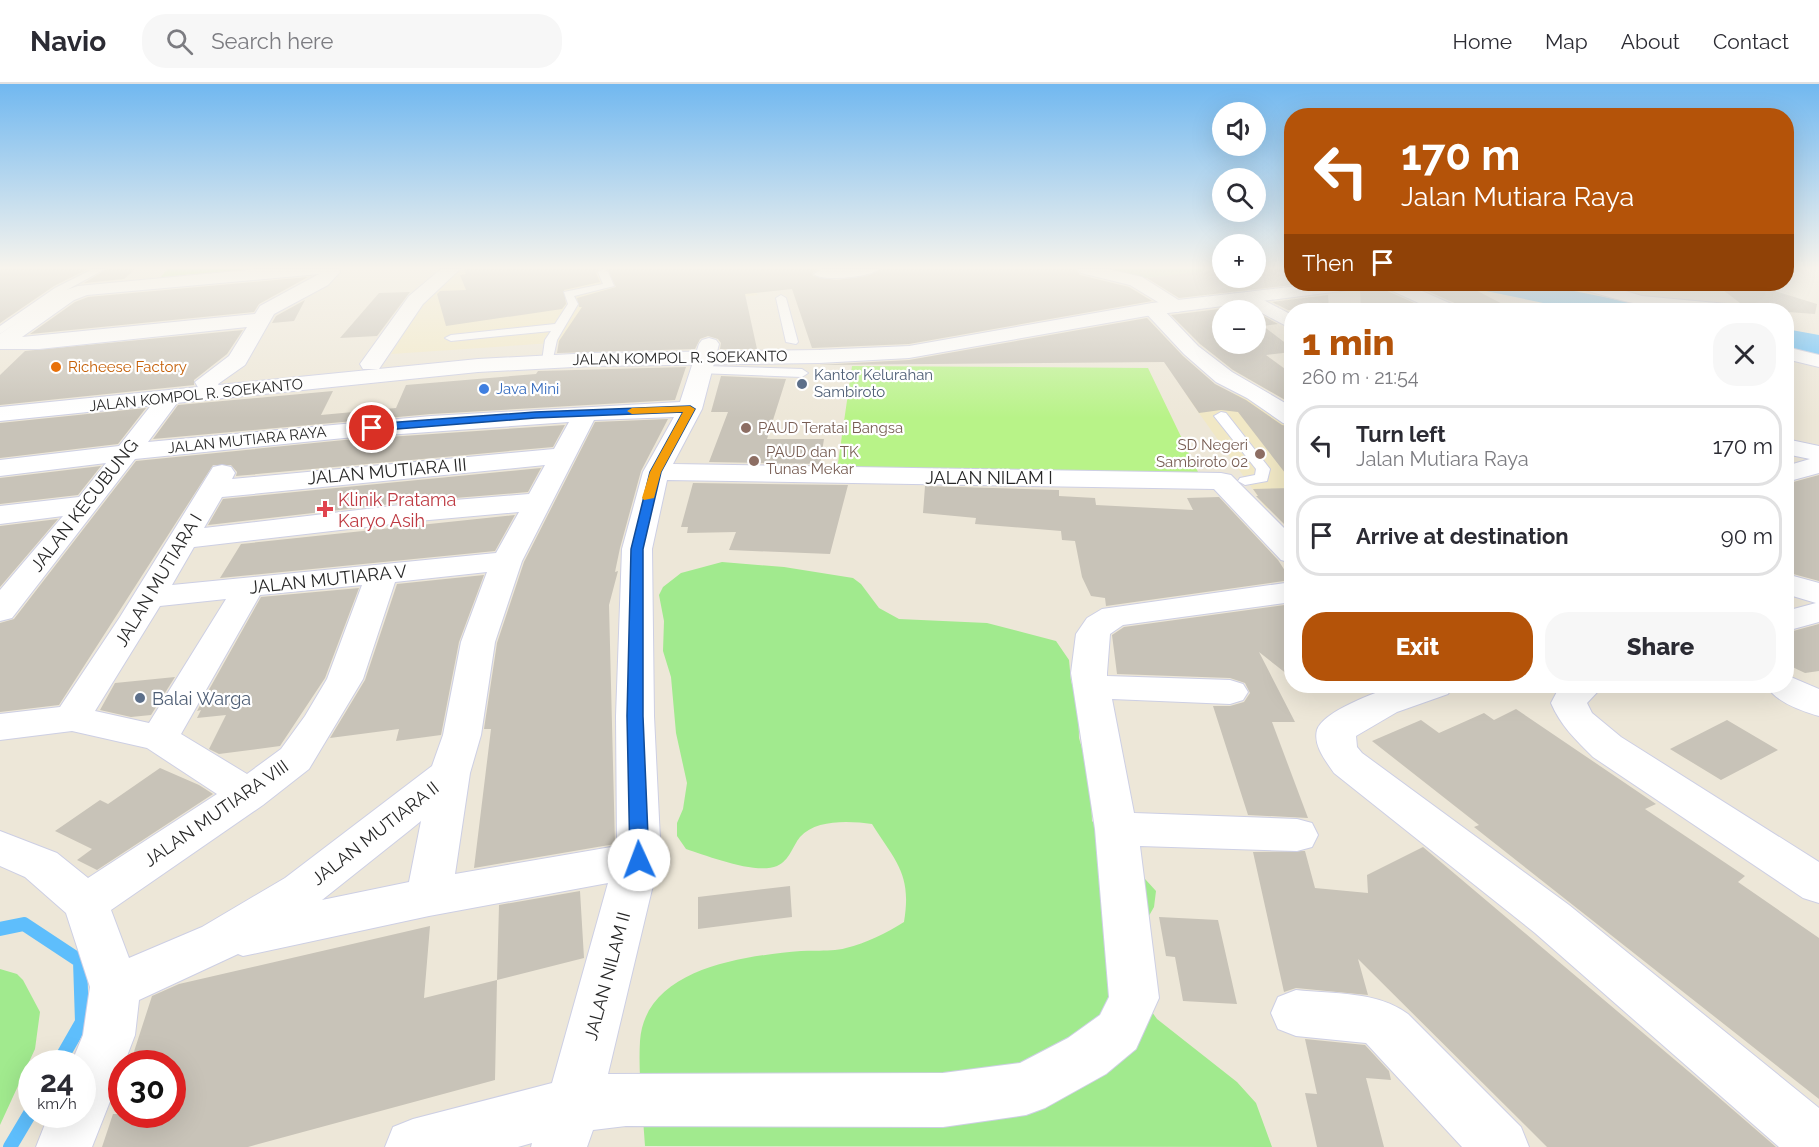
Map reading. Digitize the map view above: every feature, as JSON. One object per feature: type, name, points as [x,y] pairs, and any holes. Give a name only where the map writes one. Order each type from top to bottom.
[{"type":"street","points":[[37,319],[4,341],[3,344],[261,319]]},
{"type":"street","points":[[209,388],[237,360],[261,319]]},
{"type":"street","points":[[371,364],[403,319]]},
{"type":"street","name":"JALAN KOMPOL R. SOEKANTO","points":[[0,414],[168,399],[209,388],[371,364],[548,356],[706,357],[960,345],[1093,319]]},
{"type":"street","points":[[1174,319],[1191,350],[1224,377],[1284,412]]},
{"type":"street","name":"JALAN KOMPOL R. SOEKANTO","points":[[706,357],[792,342],[852,349]]},
{"type":"street","points":[[1794,354],[1819,361]]},
{"type":"street","name":"JALAN KOMPOL R. SOEKANTO","points":[[0,404],[366,376],[548,356]]},
{"type":"street","name":"JALAN NILAM II","points":[[566,1126],[630,885],[639,860],[635,716],[637,549],[656,472],[690,409],[706,357]]},
{"type":"street","name":"JALAN KECUBUNG","points":[[0,611],[88,504],[168,399]]},
{"type":"street","name":"JALAN MUTIARA RAYA","points":[[0,468],[127,451],[437,421],[690,409]]},
{"type":"street","name":"JALAN MUTIARA II","points":[[115,987],[219,941],[301,891],[450,774],[462,735],[478,642],[507,561],[586,413]]},
{"type":"street","name":"JALAN MUTIARA I","points":[[72,718],[149,597],[242,440]]},
{"type":"street","points":[[1794,448],[1819,454]]},
{"type":"street","name":"JALAN MUTIARA III","points":[[212,490],[296,480],[563,456]]},
{"type":"street","points":[[1794,472],[1819,465]]},
{"type":"street","name":"JALAN NILAM I","points":[[656,472],[1235,481]]},
{"type":"street","points":[[1235,481],[1284,544]]},
{"type":"street","points":[[182,539],[418,512],[538,502]]},
{"type":"street","points":[[0,515],[88,504]]},
{"type":"street","name":"JALAN MUTIARA V","points":[[149,597],[507,561]]},
{"type":"street","name":"JALAN MUTIARA VIII","points":[[86,903],[248,795],[295,759],[320,723],[345,679],[382,574]]},
{"type":"street","points":[[1794,586],[1819,594]]},
{"type":"street","points":[[159,738],[249,587]]},
{"type":"street","points":[[413,1147],[566,1126],[626,1099],[943,1100],[1026,1089],[1087,1056],[1118,1032],[1134,998],[1116,828],[1089,673],[1093,634],[1099,625],[1114,616],[1284,593]]},
{"type":"street","points":[[1794,619],[1819,612]]},
{"type":"street","points":[[1091,687],[1230,692]]},
{"type":"street","points":[[1794,691],[1819,704]]},
{"type":"street","points":[[1406,693],[1360,714],[1336,731],[1338,749],[1348,763],[1552,919],[1819,1144]]},
{"type":"street","points":[[1574,693],[1569,703],[1577,720],[1607,747],[1819,885]]},
{"type":"street","points":[[0,728],[72,718],[159,738],[248,795]]},
{"type":"street","points":[[429,897],[450,774]]},
{"type":"street","points":[[1116,828],[1297,835]]},
{"type":"street","points":[[0,848],[41,865],[86,903],[115,987],[109,1035],[96,1068]]},
{"type":"street","points":[[219,941],[429,897],[639,860]]},
{"type":"street","points":[[1296,1013],[1377,1021],[1390,1030],[1501,1147]]},
{"type":"street","points":[[64,1147],[72,1128]]},
{"type":"lane","points":[[0,331],[18,319]]},
{"type":"lane","points":[[548,356],[557,327],[563,319]]},
{"type":"lane","points":[[787,319],[792,342]]},
{"type":"lane","points":[[451,338],[557,327]]},
{"type":"lane","points":[[706,357],[802,373]]},
{"type":"lane","points":[[1221,416],[1265,474],[1262,478],[1235,481]]},
{"type":"shaded area","points":[[413,319],[603,319],[582,341],[391,354]]},
{"type":"shaded area","name":"SD Negeri Sambiroto 02","points":[[1252,394],[1284,415],[1284,507],[1266,508],[1187,396]]},
{"type":"green space","points":[[852,366],[1148,368],[1198,472],[837,470]]},
{"type":"green space","points":[[722,562],[784,567],[853,578],[861,584],[879,608],[899,619],[987,623],[1056,641],[1069,660],[1071,681],[1078,703],[1079,738],[1090,776],[1092,821],[1156,891],[1154,907],[1146,921],[1142,998],[1157,1019],[1237,1082],[1256,1103],[1272,1147],[645,1146],[640,1080],[640,1041],[646,1016],[659,997],[678,982],[701,970],[726,962],[778,953],[841,949],[883,934],[904,922],[906,892],[904,880],[895,859],[872,824],[844,822],[815,827],[800,837],[785,860],[777,866],[768,868],[732,864],[686,849],[677,836],[677,823],[683,809],[687,783],[676,733],[671,677],[663,651],[664,621],[659,595],[663,587],[681,573]]},
{"type":"green space","points":[[0,969],[17,974],[23,980],[40,1012],[35,1050],[18,1050],[18,1086],[0,1125]]},
{"type":"building","points":[[52,319],[187,319],[30,334]]},
{"type":"building","points":[[275,319],[295,319],[294,321],[272,323]]},
{"type":"building","points":[[357,319],[390,319],[377,336],[340,338]]},
{"type":"building","points":[[444,319],[496,319],[446,326]]},
{"type":"building","points":[[574,319],[750,319],[757,349],[720,349],[721,343],[718,339],[708,336],[700,339],[695,349],[557,353],[559,341]]},
{"type":"building","points":[[802,319],[1053,319],[909,344],[812,348]]},
{"type":"building","points":[[1148,319],[1183,356],[1215,384],[1246,400],[1284,425],[1284,472],[1238,412],[1221,410],[1199,413],[1164,362],[817,365],[909,360]]},
{"type":"building","points":[[1175,319],[1212,319],[1212,353],[1200,344]]},
{"type":"building","points":[[1266,319],[1268,319],[1278,324],[1266,326]]},
{"type":"building","points":[[1266,328],[1284,342],[1284,353],[1266,355],[1284,368],[1284,399],[1233,370],[1213,354],[1266,354]]},
{"type":"building","points":[[243,330],[227,354],[194,380],[194,385],[0,405],[0,375],[25,351]]},
{"type":"building","points":[[686,367],[675,400],[431,414],[153,439],[178,405],[333,391],[321,415],[396,408],[406,385],[536,374],[538,371]]},
{"type":"building","points":[[721,376],[786,379],[767,439],[824,439],[820,464],[709,462],[728,412],[711,412]]},
{"type":"building","points":[[146,408],[118,444],[0,458],[0,423]]},
{"type":"building","points":[[668,419],[641,471],[620,548],[615,572],[618,571],[609,605],[615,844],[474,868],[491,729],[484,729],[497,643],[524,562],[595,422]]},
{"type":"building","points":[[565,425],[553,447],[236,476],[237,472],[231,465],[213,465],[59,705],[0,712],[0,623],[14,619],[136,461],[344,440]]},
{"type":"building","points":[[101,466],[78,495],[0,504],[0,478]]},
{"type":"building","points":[[541,468],[528,492],[418,501],[208,525],[223,499]]},
{"type":"building","points":[[1819,475],[1819,581],[1794,574],[1794,482]]},
{"type":"building","points":[[693,483],[848,485],[830,554],[729,550],[736,532],[687,533],[688,527],[681,527]]},
{"type":"building","points":[[925,486],[1059,490],[1059,496],[1095,498],[1096,505],[1193,510],[1187,498],[1219,497],[1278,560],[1284,569],[1284,581],[1106,606],[1105,598],[1091,596],[1082,577],[1075,541],[1062,540],[1061,531],[975,524],[976,518],[923,513]]},
{"type":"building","points":[[1284,488],[1284,524],[1256,496],[1258,496],[1253,489]]},
{"type":"building","points":[[515,515],[495,551],[220,578],[241,544]]},
{"type":"building","points":[[58,519],[0,587],[0,526]]},
{"type":"building","points":[[484,575],[459,642],[441,735],[396,741],[399,729],[330,738],[365,680],[397,584]]},
{"type":"building","points":[[359,588],[325,678],[280,746],[219,754],[209,749],[226,715],[197,718],[201,710],[197,711],[261,597]]},
{"type":"building","points":[[1284,605],[1284,672],[1259,652],[1295,722],[1272,722],[1308,818],[1248,815],[1213,706],[1230,706],[1244,702],[1250,693],[1245,683],[1230,678],[1117,674],[1112,635],[1124,627]]},
{"type":"building","points":[[1819,624],[1819,671],[1805,673],[1794,668],[1794,631]]},
{"type":"building","name":"Balai Warga","points":[[175,677],[151,715],[131,717],[100,710],[115,683]]},
{"type":"building","points":[[1516,709],[1656,804],[1645,809],[1745,876],[1738,882],[1819,938],[1819,1099],[1474,827],[1479,825],[1372,741],[1421,720],[1439,733],[1484,713],[1494,720]]},
{"type":"building","points":[[1727,720],[1778,750],[1721,780],[1670,749]]},
{"type":"building","points":[[160,768],[199,785],[213,794],[97,870],[77,860],[92,849],[55,831],[100,800],[108,804]]},
{"type":"building","points":[[1423,847],[1776,1147],[1547,1147],[1358,959],[1368,995],[1296,988],[1284,992],[1253,852],[1305,851],[1315,888],[1368,893],[1367,875]]},
{"type":"building","points":[[790,886],[792,917],[698,929],[698,897]]},
{"type":"building","points":[[580,891],[584,958],[497,980],[499,905]]},
{"type":"building","points":[[1159,917],[1218,920],[1237,1004],[1183,1001],[1175,957],[1166,956]]},
{"type":"building","points":[[430,926],[424,998],[497,980],[495,1080],[248,1147],[102,1147],[108,1128],[186,1128],[186,1050],[135,1050],[152,996],[179,984]]},
{"type":"building","points":[[1305,1039],[1365,1045],[1389,1071],[1391,1080],[1366,1078],[1384,1147],[1317,1147],[1305,1093],[1317,1094]]},
{"type":"waterway","points":[[1794,341],[1819,346]]},
{"type":"waterway","points":[[0,929],[24,924],[80,961],[82,1022],[66,1050]]},
{"type":"waterway","points":[[10,1147],[21,1128]]},
{"type":"slow traffic","points":[[632,411],[690,409],[656,472],[648,498]]},
{"type":"place","name":"Richeese Factory","points":[[56,367]]},
{"type":"place","name":"Kantor Kelurahan Sambiroto","points":[[802,384]]},
{"type":"place","name":"Java Mini","points":[[484,389]]},
{"type":"place","name":"PAUD Teratai Bangsa","points":[[746,428]]},
{"type":"place","name":"SD Negeri Sambiroto 02","points":[[1260,454]]},
{"type":"place","name":"PAUD dan TK Tunas Mekar","points":[[754,461]]},
{"type":"place","name":"Klinik Pratama Karyo Asih","points":[[325,509]]},
{"type":"place","name":"Balai Warga","points":[[140,698]]},
{"type":"route","points":[[372,428],[437,421],[535,415],[690,409],[656,472],[637,549],[635,716],[639,860]]}]
